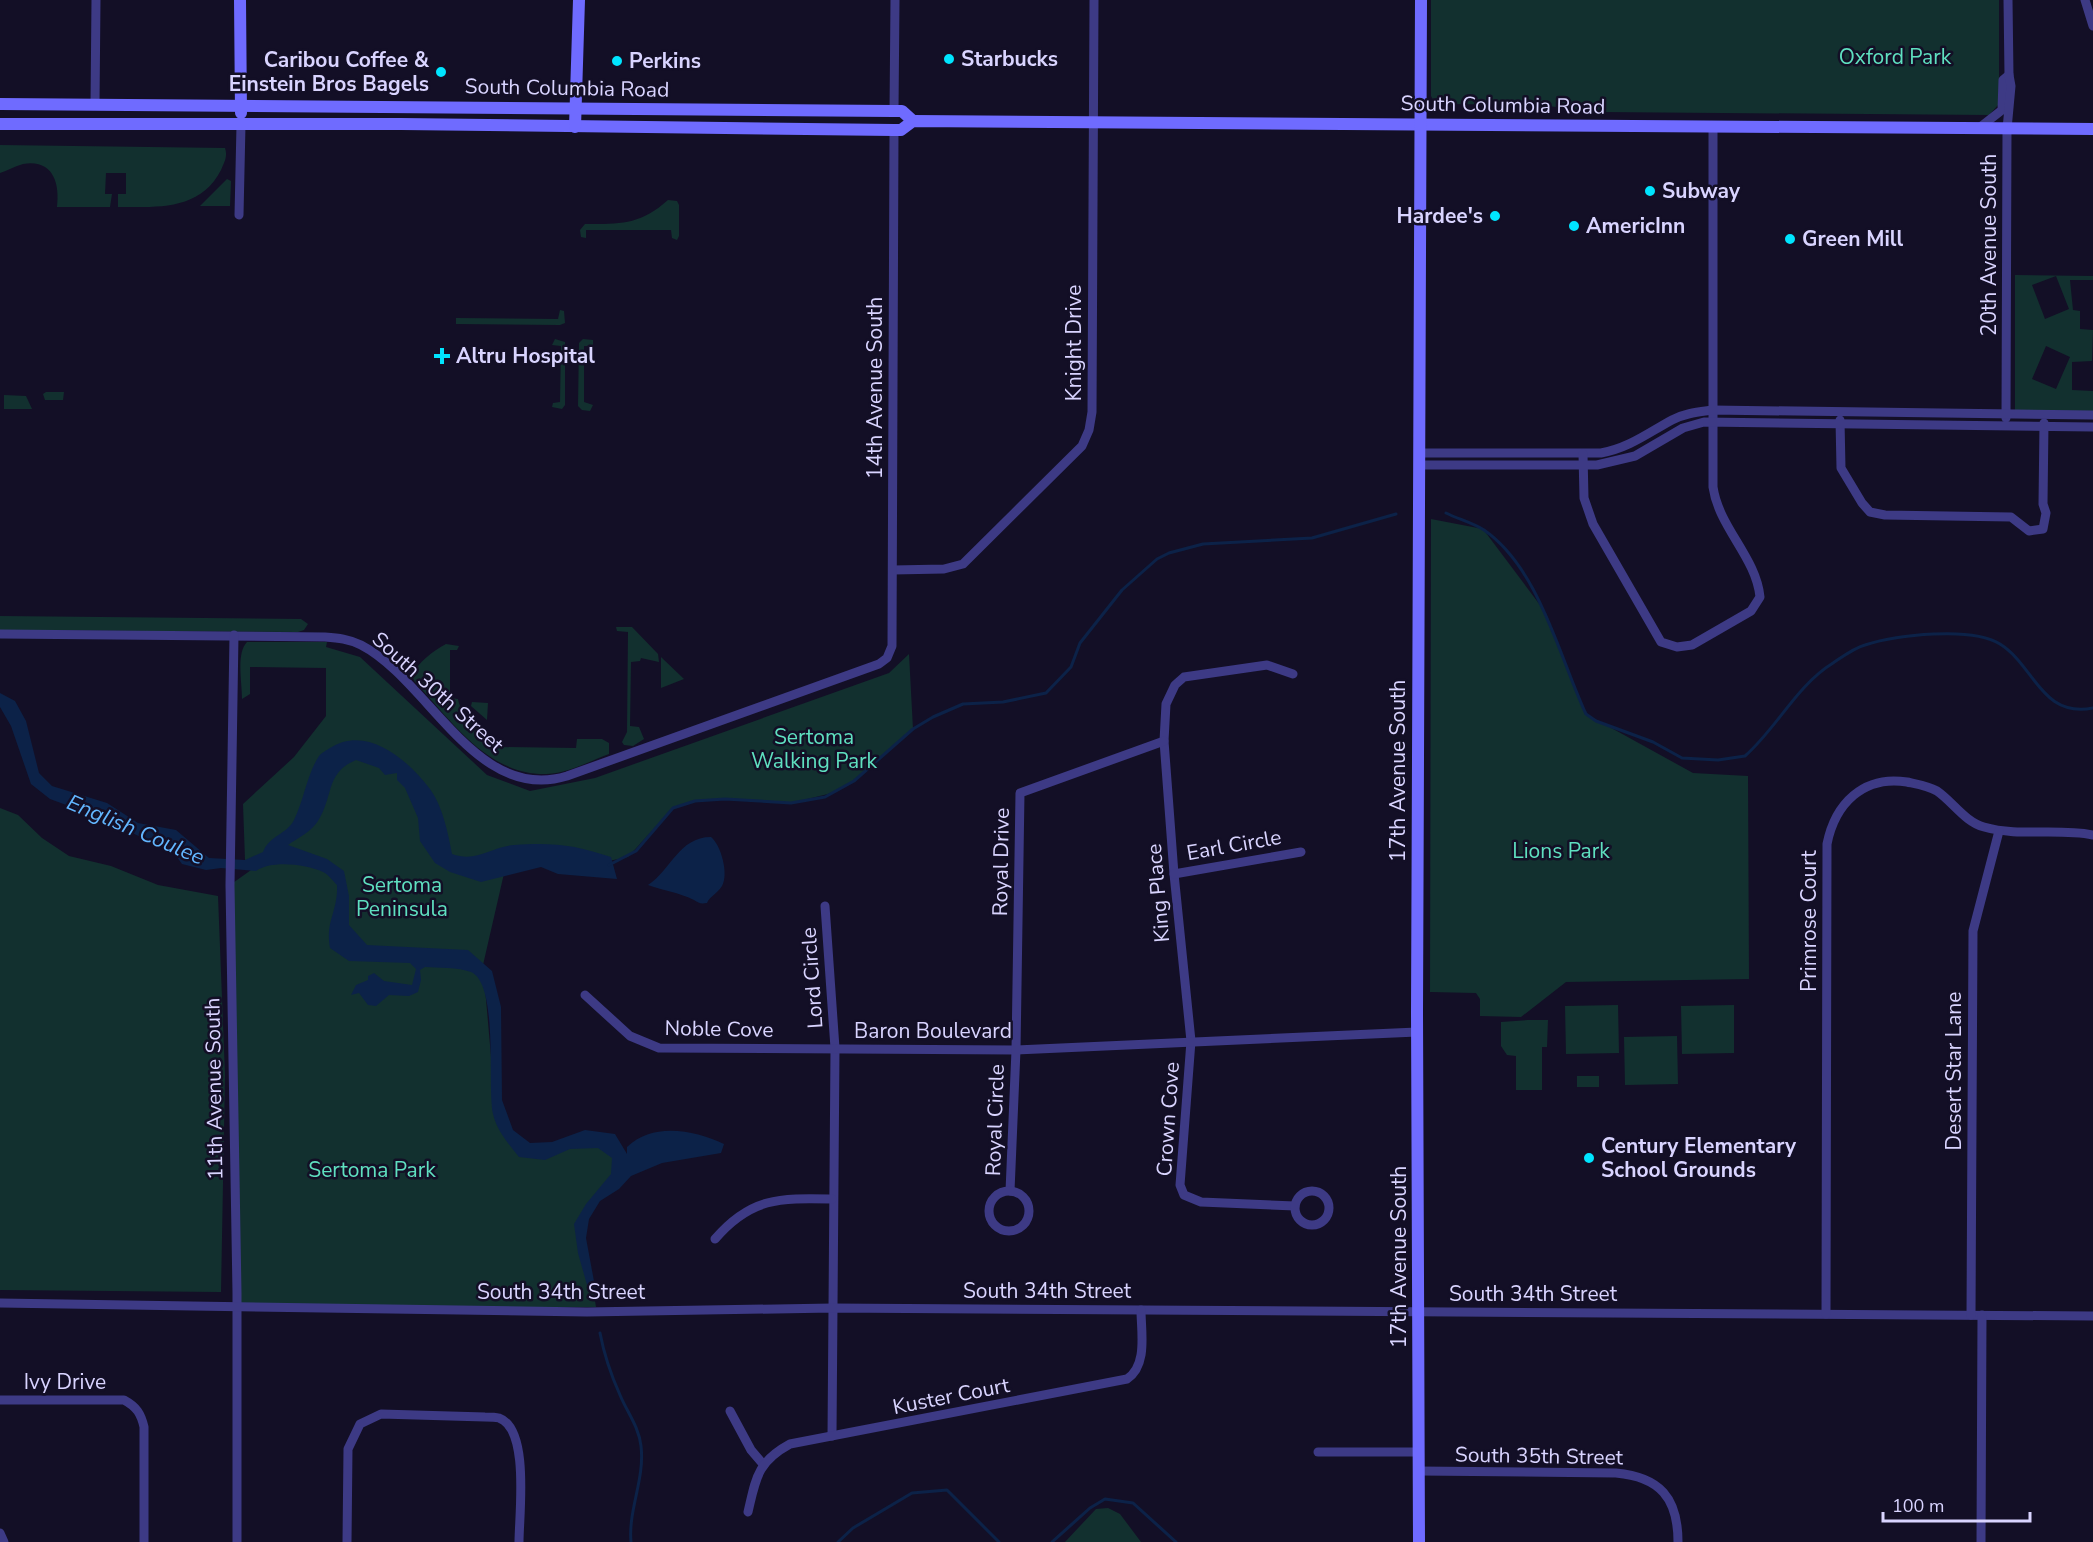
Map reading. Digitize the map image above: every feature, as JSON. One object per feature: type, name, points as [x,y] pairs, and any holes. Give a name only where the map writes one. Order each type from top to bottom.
[{"type":"main road","points":[[240,0],[241,125]]},
{"type":"main road","points":[[574,128],[579,0]]},
{"type":"main road","name":"17th Avenue South","points":[[1419,1542],[1417,1032],[1421,0]]},
{"type":"main road","name":"South Columbia Road","points":[[0,104],[902,111],[913,121]]},
{"type":"main road","points":[[843,129],[879,120],[894,111]]},
{"type":"main road","name":"South Columbia Road","points":[[0,124],[901,130],[913,121],[1093,120],[2093,129]]},
{"type":"street","points":[[95,104],[96,0]]},
{"type":"street","points":[[894,111],[895,0]]},
{"type":"street","name":"Knight Drive","points":[[893,570],[944,569],[963,564],[1082,446],[1089,430],[1092,400],[1094,0]]},
{"type":"street","name":"20th Avenue South","points":[[2006,427],[2007,129],[2011,86],[2008,0]]},
{"type":"street","points":[[2085,0],[2093,26]]},
{"type":"street","name":"20th Avenue South","points":[[1979,128],[2002,110],[2003,80],[2009,75]]},
{"type":"street","points":[[239,215],[241,125]]},
{"type":"street","points":[[1583,454],[1584,498],[1593,524],[1661,642],[1677,648],[1692,645],[1751,611],[1760,597],[1759,580],[1715,502],[1713,126]]},
{"type":"street","name":"14th Avenue South","points":[[892,646],[894,130]]},
{"type":"street","points":[[1420,459],[1583,454],[1619,450],[1674,419],[1713,410],[2093,415]]},
{"type":"street","points":[[1840,413],[1841,468],[1870,512],[1885,516],[2011,517],[2029,531],[2043,529],[2046,513],[2043,504],[2044,415]]},
{"type":"street","points":[[1420,459],[1583,466],[1622,460],[1645,451],[1693,424],[1713,422],[1840,426],[2093,427]]},
{"type":"street","name":"South 30th Street","points":[[0,634],[325,637],[361,645],[400,676],[481,758],[515,776],[543,780],[567,776],[879,664],[888,658],[892,646]]},
{"type":"street","name":"11th Avenue South","points":[[234,635],[230,880],[237,1308],[237,1542]]},
{"type":"street","name":"King Place","points":[[1191,1041],[1174,874],[1164,741],[1166,704],[1175,685],[1184,677],[1267,665],[1293,674]]},
{"type":"street","name":"Royal Drive","points":[[1016,1050],[1020,793],[1164,741]]},
{"type":"street","name":"Primrose Court","points":[[1826,1314],[1827,844],[1831,826],[1845,801],[1862,788],[1882,781],[1901,782],[1936,791],[1979,826],[1999,831],[2093,835]]},
{"type":"street","name":"Desert Star Lane","points":[[1971,1315],[1973,931],[1999,831]]},
{"type":"street","name":"Earl Circle","points":[[1174,874],[1301,852]]},
{"type":"street","name":"Lord Circle","points":[[825,906],[835,1048]]},
{"type":"street","name":"Noble Cove","points":[[585,995],[630,1036],[659,1048],[835,1048]]},
{"type":"street","name":"Baron Boulevard","points":[[832,1436],[832,1199],[835,1048],[1016,1050],[1417,1032]]},
{"type":"street","name":"Crown Cove","points":[[1191,1041],[1180,1185],[1184,1195],[1201,1202],[1295,1206]]},
{"type":"street","name":"Royal Circle","points":[[1010,1191],[1016,1050]]},
{"type":"street","name":"Royal Circle","points":[[1010,1191],[1026,1200],[1028,1213],[1018,1228],[1006,1230],[994,1224],[990,1219],[989,1205],[997,1194],[1010,1191]]},
{"type":"street","points":[[715,1239],[731,1221],[759,1204],[798,1198],[832,1199]]},
{"type":"street","name":"South 34th Street","points":[[0,1303],[587,1312],[832,1308],[2093,1316]]},
{"type":"street","name":"Kuster Court","points":[[763,1464],[790,1444],[1118,1383],[1135,1374],[1139,1365],[1141,1310]]},
{"type":"street","points":[[1981,1542],[1982,1315]]},
{"type":"street","name":"Ivy Drive","points":[[0,1400],[124,1400],[133,1405],[141,1415],[144,1427],[144,1542]]},
{"type":"street","points":[[730,1411],[751,1450],[763,1464],[757,1474],[748,1512]]},
{"type":"street","points":[[347,1542],[348,1449],[360,1424],[381,1414],[500,1418],[507,1424],[520,1446],[519,1542]]},
{"type":"street","points":[[1317,1452],[1419,1452]]},
{"type":"street","name":"South 35th Street","points":[[1419,1472],[1616,1473],[1644,1478],[1657,1485],[1667,1496],[1676,1514],[1678,1542]]},
{"type":"street","points":[[0,1533],[4,1542]]},
{"type":"green space","name":"Oxford Park","points":[[1431,0],[1999,0],[1999,104],[1989,115],[1600,112],[1539,105],[1442,104],[1433,100],[1431,96]]},
{"type":"green space","points":[[0,145],[225,148],[226,154],[221,170],[212,183],[202,193],[189,200],[162,206],[118,207],[118,194],[126,194],[126,173],[106,173],[105,194],[112,194],[110,207],[57,207],[57,189],[48,169],[33,163],[23,164],[0,173]]},
{"type":"green space","points":[[227,179],[231,181],[230,206],[200,206]]},
{"type":"green space","points":[[668,200],[677,201],[679,205],[677,240],[672,238],[671,230],[586,230],[586,238],[581,237],[580,230],[585,224],[620,223],[639,219]]},
{"type":"green space","points":[[2015,275],[2093,276],[2093,280],[2070,280],[2073,310],[2080,311],[2080,329],[2093,330],[2092,361],[2072,362],[2072,390],[2093,391],[2093,411],[2015,411]],"holes":[[[2056,276],[2069,309],[2045,319],[2032,285]],[[2046,346],[2070,357],[2056,389],[2032,379]]]},
{"type":"green space","points":[[560,310],[564,311],[565,323],[560,325],[456,324],[456,318],[558,319]]},
{"type":"green space","points":[[555,339],[565,342],[565,405],[562,409],[552,407],[553,403],[560,402],[561,346],[552,345]]},
{"type":"green space","points":[[583,339],[593,340],[593,346],[584,346],[584,402],[593,405],[590,411],[582,410],[578,406],[579,343]]},
{"type":"green space","points":[[64,392],[63,400],[45,400],[43,394]]},
{"type":"green space","points":[[4,395],[26,396],[32,409],[4,409]]},
{"type":"green space","name":"Lions Park","points":[[1431,519],[1483,529],[1546,613],[1586,714],[1693,773],[1748,776],[1749,979],[1566,982],[1521,1017],[1480,1016],[1480,999],[1476,993],[1430,992]]},
{"type":"green space","points":[[0,616],[301,619],[308,624],[304,630],[298,632],[0,630]]},
{"type":"green space","points":[[616,627],[632,627],[658,654],[659,662],[641,658],[640,661],[631,662],[630,726],[639,727],[644,739],[633,746],[624,745],[622,742],[627,732],[628,632],[617,631]]},
{"type":"green space","points":[[247,642],[327,642],[326,647],[360,657],[487,775],[530,791],[595,778],[889,673],[909,654],[913,729],[850,784],[828,794],[791,803],[725,799],[695,801],[673,808],[628,857],[575,868],[508,856],[483,965],[495,1102],[523,1149],[608,1138],[625,1164],[592,1204],[584,1232],[596,1307],[237,1308],[230,885],[268,858],[245,860],[243,804],[294,757],[326,716],[326,668],[250,667],[250,694],[242,699],[240,668],[242,653]]},
{"type":"green space","points":[[446,644],[459,646],[457,650],[450,650],[450,698],[458,699],[468,718],[487,735],[499,740],[500,747],[576,748],[577,739],[602,739],[609,743],[609,754],[571,769],[547,774],[526,772],[507,766],[489,756],[457,728],[412,676],[426,657]]},
{"type":"green space","points":[[661,657],[684,679],[661,688]]},
{"type":"green space","points":[[472,702],[488,703],[487,720],[471,706]]},
{"type":"green space","points":[[0,808],[18,815],[42,838],[69,856],[111,866],[158,885],[218,896],[225,1075],[221,1292],[0,1290]]},
{"type":"green space","points":[[1618,1005],[1619,1053],[1566,1054],[1565,1006]]},
{"type":"green space","points":[[1734,1005],[1734,1053],[1682,1054],[1681,1006]]},
{"type":"green space","points":[[1548,1020],[1547,1047],[1542,1047],[1542,1090],[1516,1090],[1516,1056],[1507,1055],[1501,1046],[1501,1022]]},
{"type":"green space","points":[[1677,1036],[1678,1084],[1625,1085],[1624,1037]]},
{"type":"green space","points":[[1577,1076],[1599,1076],[1599,1087],[1577,1087]]},
{"type":"green space","points":[[1108,1508],[1120,1514],[1141,1542],[1065,1542],[1096,1509]]},
{"type":"water","points":[[0,693],[15,701],[26,721],[39,773],[52,786],[107,803],[138,823],[176,830],[209,858],[245,860],[263,852],[269,842],[287,829],[294,820],[311,771],[320,755],[344,742],[358,740],[386,749],[421,778],[430,789],[442,812],[452,854],[469,857],[505,846],[540,844],[575,847],[611,857],[617,879],[558,874],[541,867],[481,882],[450,872],[435,863],[420,841],[418,818],[405,788],[397,780],[397,773],[385,775],[379,768],[356,760],[346,765],[335,778],[323,812],[315,825],[288,845],[327,859],[344,871],[349,896],[349,925],[367,945],[468,950],[492,971],[501,1007],[502,1100],[513,1130],[530,1143],[552,1142],[585,1130],[615,1134],[627,1154],[627,1147],[637,1139],[661,1131],[674,1131],[700,1135],[724,1144],[721,1153],[662,1163],[631,1176],[619,1189],[600,1201],[589,1219],[586,1238],[596,1292],[589,1292],[578,1253],[574,1224],[586,1204],[611,1174],[612,1158],[598,1148],[570,1149],[545,1160],[519,1157],[507,1142],[493,1114],[489,1015],[480,980],[466,970],[425,967],[420,970],[421,980],[418,992],[409,996],[389,995],[376,1006],[368,1005],[359,993],[351,995],[356,985],[368,980],[368,976],[374,973],[384,981],[412,985],[416,969],[410,963],[349,961],[330,948],[329,931],[336,902],[337,885],[327,874],[316,869],[289,864],[270,865],[256,871],[221,868],[206,870],[182,864],[174,853],[99,817],[50,799],[31,784],[11,726],[0,707]]},
{"type":"water","points":[[711,837],[721,853],[725,874],[722,886],[707,903],[700,903],[648,885],[683,848],[700,838]]},
{"type":"waterway","points":[[1446,513],[1484,530],[1503,546],[1519,567],[1546,614],[1586,714],[1596,721],[1653,742],[1682,758],[1718,760],[1745,756],[1767,733],[1797,695],[1820,672],[1861,646],[1895,638],[1934,634],[1987,638],[2012,653],[2050,698],[2061,705],[2076,709],[2093,708]]},
{"type":"waterway","points":[[609,865],[636,851],[673,808],[695,801],[725,799],[791,803],[825,797],[854,781],[913,729],[933,717],[963,704],[1003,702],[1046,693],[1071,667],[1080,643],[1122,590],[1157,559],[1169,553],[1203,544],[1312,538],[1396,514]]},
{"type":"waterway","name":"English Coulee","points":[[600,1333],[611,1372],[640,1439],[641,1470],[632,1518],[631,1542]]},
{"type":"waterway","name":"English Coulee","points":[[838,1542],[853,1528],[912,1493],[947,1490],[999,1542]]},
{"type":"waterway","name":"English Coulee","points":[[1052,1542],[1090,1508],[1105,1499],[1133,1503],[1176,1542]]},
{"type":"place","name":"Starbucks","points":[[949,59]]},
{"type":"place","name":"Perkins","points":[[617,61]]},
{"type":"place","name":"Caribou Coffee & Einstein Bros Bagels","points":[[441,72]]},
{"type":"place","name":"Subway","points":[[1650,191]]},
{"type":"place","name":"Hardee's","points":[[1495,216]]},
{"type":"place","name":"AmericInn","points":[[1574,226]]},
{"type":"place","name":"Green Mill","points":[[1790,239]]},
{"type":"place","name":"Altru Hospital","points":[[442,356]]},
{"type":"place","name":"Century Elementary School Grounds","points":[[1589,1158]]},
{"type":"park label","name":"Sertoma Walking Park","points":[[814,749]]},
{"type":"park label","name":"Sertoma Peninsula","points":[[402,897]]},
{"type":"park label","name":"Sertoma Park","points":[[372,1170]]}]
